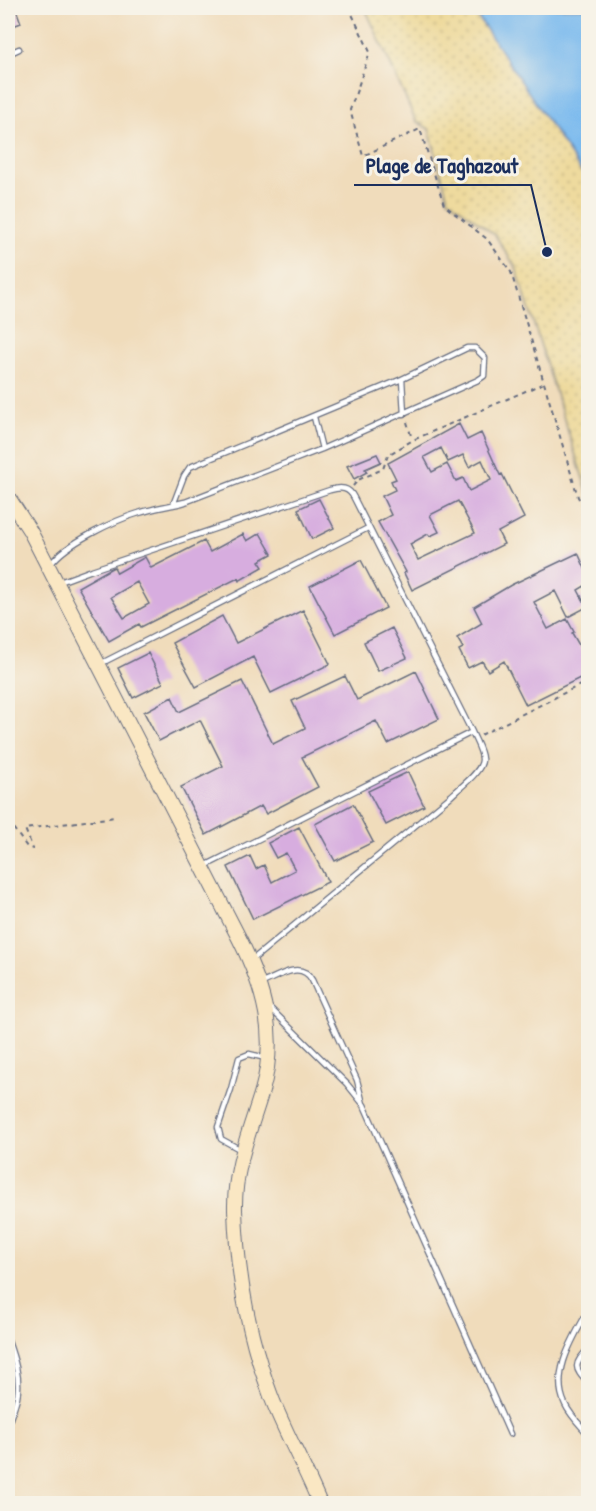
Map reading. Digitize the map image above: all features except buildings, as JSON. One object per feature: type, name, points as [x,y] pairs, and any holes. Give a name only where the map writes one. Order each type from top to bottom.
[{"type":"street","points":[[8,497],[49,567],[203,868],[250,962],[266,1004],[268,1059],[236,1185],[237,1241],[245,1299],[271,1396],[320,1503]]},
{"type":"lane","points":[[8,54],[20,49]]},
{"type":"lane","points":[[49,567],[57,555],[99,530],[139,513],[173,505],[185,502],[322,449],[478,380],[484,376],[484,358],[475,348],[467,348],[314,417],[189,467],[173,505]]},
{"type":"lane","points":[[402,379],[404,414]]},
{"type":"lane","points":[[314,417],[322,449]]},
{"type":"lane","points":[[57,583],[330,490],[342,488],[349,490],[472,732],[482,760],[479,769],[451,796],[250,962]]},
{"type":"lane","points":[[98,665],[368,528]]},
{"type":"lane","points":[[203,868],[472,732]]},
{"type":"lane","points":[[259,984],[295,970],[306,971],[312,980],[357,1080],[364,1105],[510,1434]]},
{"type":"lane","points":[[266,1004],[347,1084],[364,1105]]},
{"type":"lane","points":[[243,1151],[221,1138],[218,1127],[239,1058],[249,1054],[268,1059]]},
{"type":"lane","points":[[588,1311],[567,1350],[560,1388],[567,1408],[588,1434]]},
{"type":"lane","points":[[8,1341],[18,1381],[17,1396],[8,1424]]},
{"type":"lane","points":[[588,1348],[576,1365],[577,1372],[588,1383]]},
{"type":"path","points":[[347,8],[370,52],[350,110],[363,156],[420,129],[444,205],[488,239],[511,272],[578,497],[588,513]]},
{"type":"path","points":[[349,490],[358,480],[383,469],[388,455],[412,440],[544,383]]},
{"type":"path","points":[[404,414],[412,440]]},
{"type":"path","points":[[475,739],[588,681]]},
{"type":"path","points":[[8,821],[27,847],[33,849],[25,830],[115,817]]},
{"type":"sand","points":[[365,8],[472,8],[588,181],[588,494],[516,268],[495,235],[448,199],[429,129],[416,121]]},
{"type":"water","points":[[472,8],[588,8],[588,181]]},
{"type":"place","name":"Plage de Taghazout","points":[[547,252]]}]
